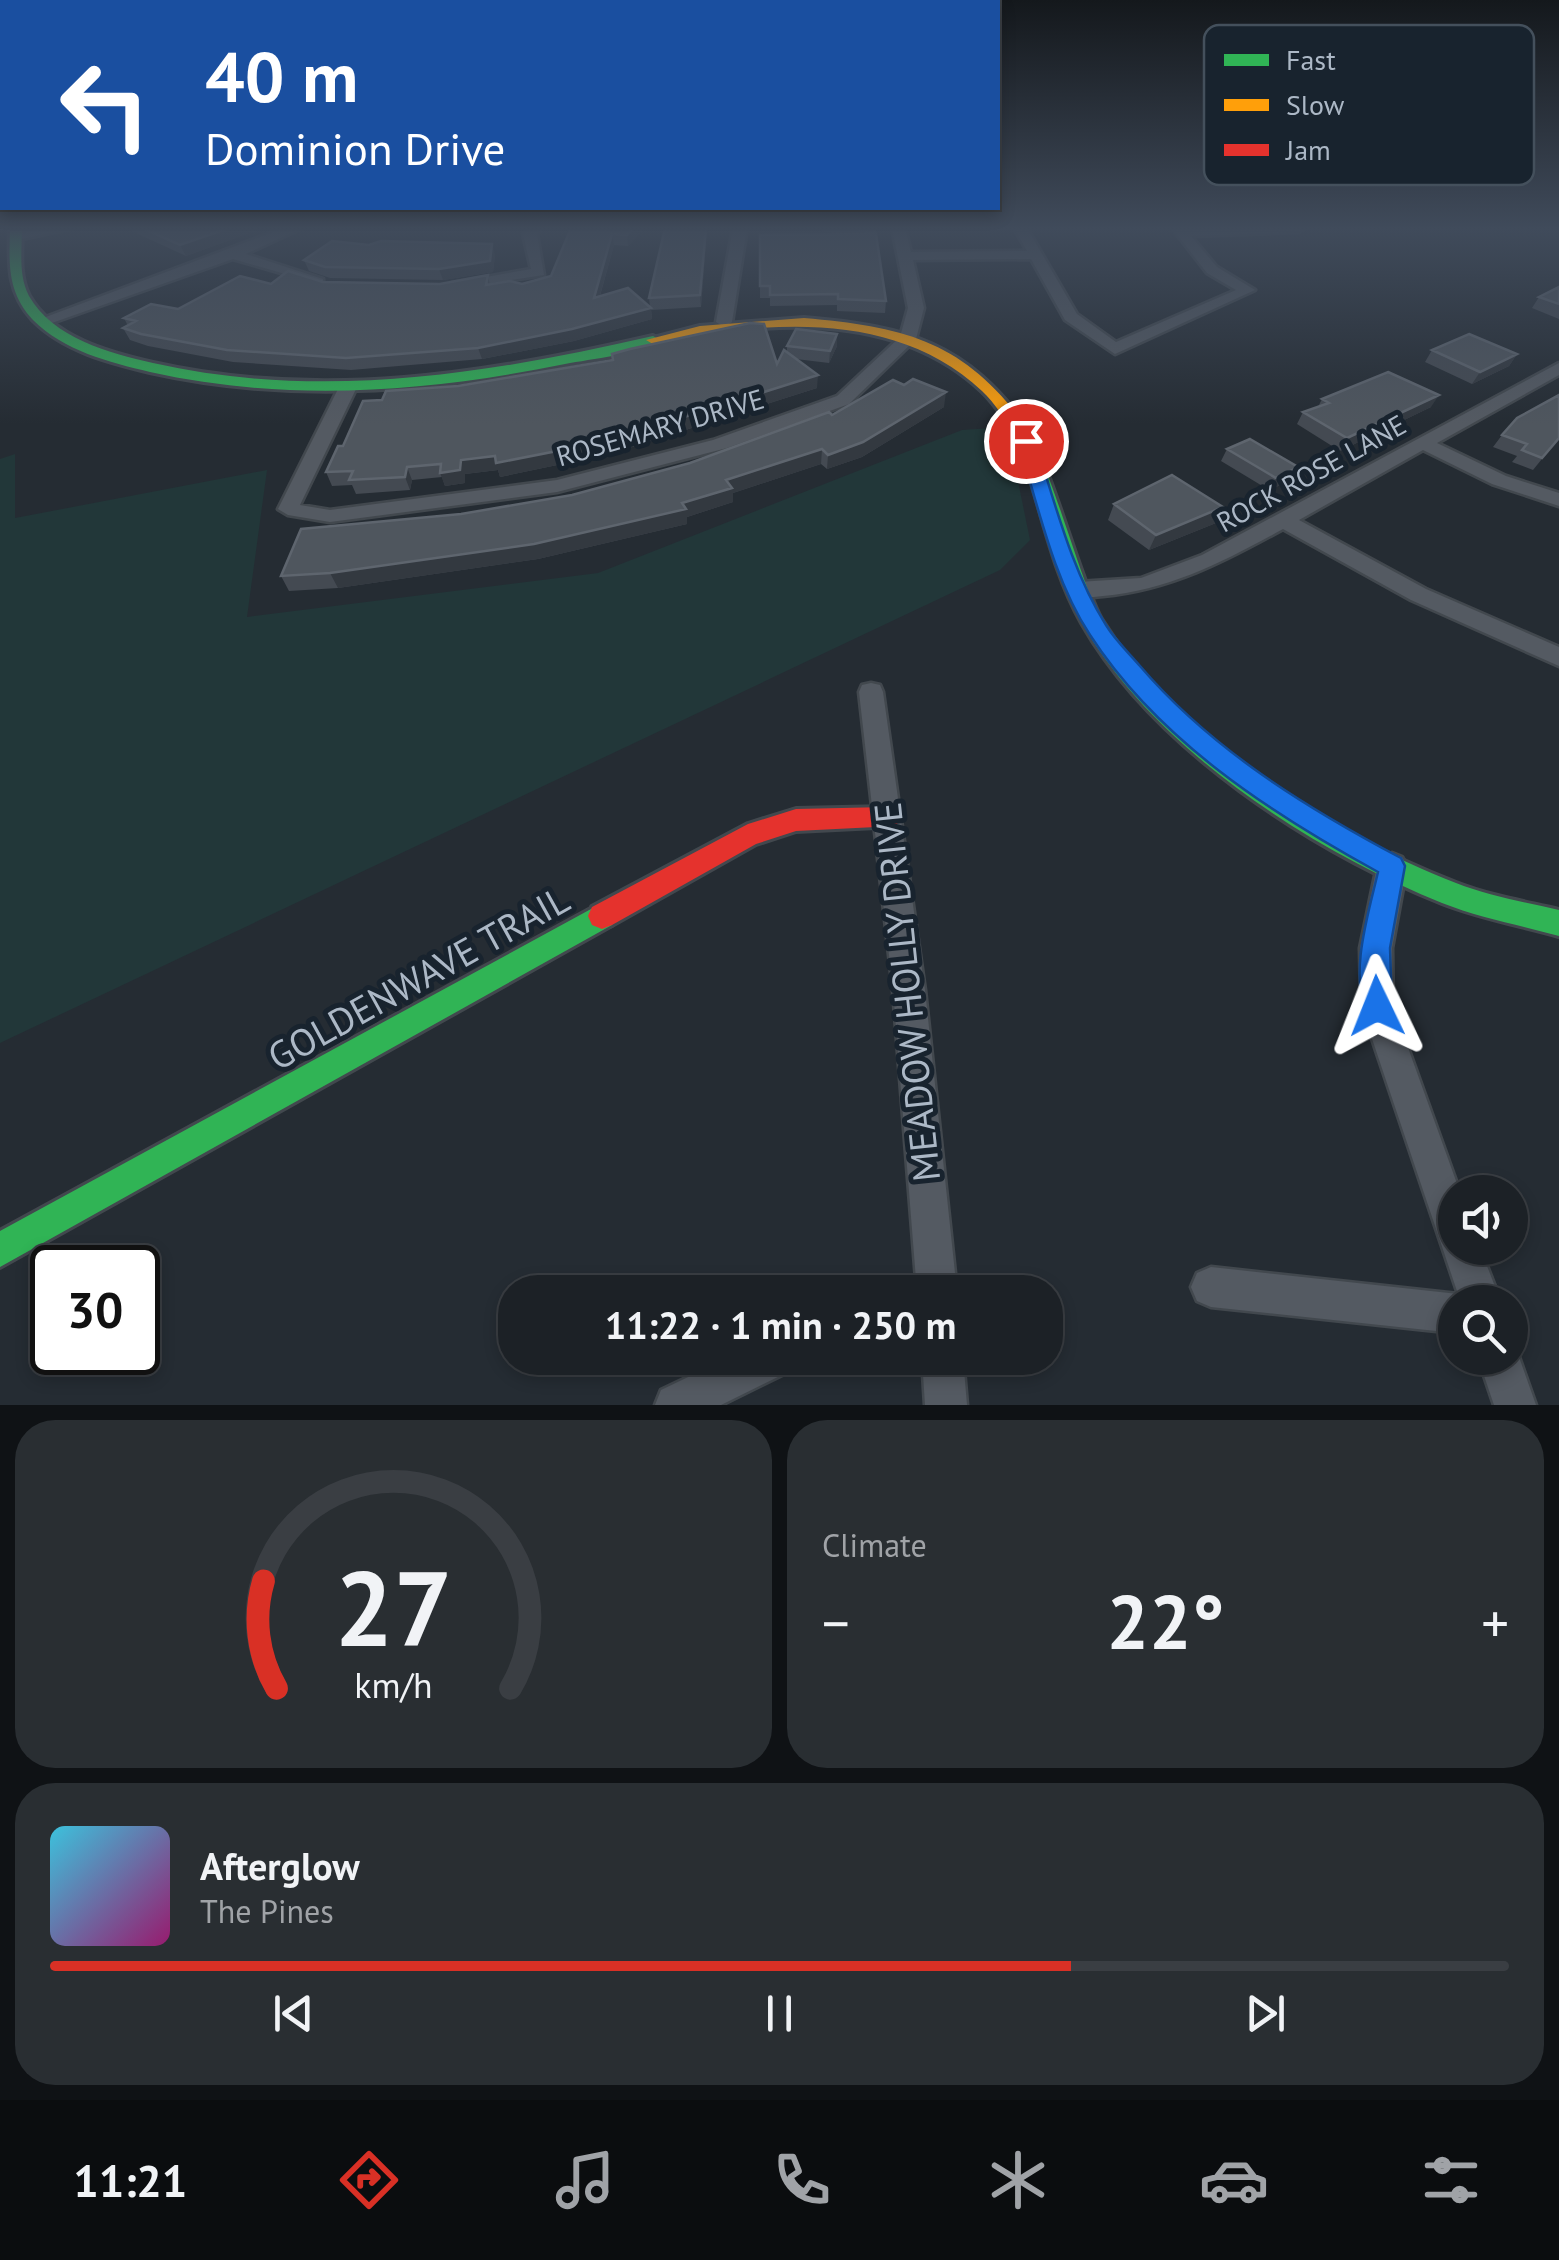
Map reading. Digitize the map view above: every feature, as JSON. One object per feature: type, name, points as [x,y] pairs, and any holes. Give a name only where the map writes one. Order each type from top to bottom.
[{"type":"street","points":[[21,294],[43,321],[89,350],[140,367],[206,380],[348,386],[488,376],[724,322],[814,322],[908,339],[977,378],[1017,422],[1078,590],[1098,631],[1170,716],[1246,778],[1338,837],[1392,866],[1452,894],[1559,923]]},
{"type":"street","points":[[43,321],[121,294]]},
{"type":"street","points":[[724,322],[729,294]]},
{"type":"street","points":[[908,339],[916,308],[913,294]]},
{"type":"street","points":[[1057,294],[1071,317],[1115,349],[1240,294]]},
{"type":"street","name":"ROSEMARY DRIVE","points":[[348,386],[288,509],[330,516],[557,486],[720,444],[843,400],[908,339]]},
{"type":"street","name":"ROCK ROSE LANE","points":[[1078,590],[1143,585],[1174,576],[1284,520],[1559,368]]},
{"type":"street","points":[[1423,443],[1463,465],[1559,500]]},
{"type":"street","points":[[1284,520],[1354,564],[1412,594],[1559,657]]},
{"type":"street","name":"MEADOW HOLLY DRIVE","points":[[871,692],[909,990],[935,1275]]},
{"type":"street","name":"GOLDENWAVE TRAIL","points":[[0,1250],[748,835],[796,820],[887,818]]},
{"type":"street","points":[[1392,866],[1376,948],[1377,1006],[1438,1182]]},
{"type":"street","points":[[1211,1287],[1438,1310]]},
{"type":"street","points":[[676,1405],[733,1375]]},
{"type":"street","points":[[944,1375],[946,1405]]},
{"type":"street","points":[[1505,1375],[1515,1405]]},
{"type":"green space","points":[[1007,427],[1030,540],[1000,570],[0,1043],[0,459],[15,454],[15,518],[267,470],[247,617],[598,573],[962,430]]},
{"type":"building","points":[[207,294],[595,294],[594,298],[634,294],[651,308],[478,348],[346,358],[227,350],[123,328],[136,321],[124,318],[151,304],[178,309]]},
{"type":"building","points":[[650,294],[700,294],[700,295],[649,298]]},
{"type":"building","points":[[770,294],[885,294],[886,301],[838,299],[838,294]]},
{"type":"building","points":[[1559,294],[1559,304],[1539,297]]},
{"type":"building","points":[[750,323],[764,324],[777,364],[784,350],[818,375],[608,441],[496,463],[495,456],[461,460],[460,470],[440,473],[441,464],[407,467],[405,477],[349,480],[353,471],[326,472],[338,446],[343,446],[363,401],[382,400],[386,391],[458,386],[613,360],[612,354],[630,349]]},
{"type":"building","points":[[796,329],[837,334],[830,351],[787,346]]},
{"type":"building","points":[[1469,334],[1517,354],[1480,372],[1432,350]]},
{"type":"building","points":[[1388,372],[1439,395],[1347,438],[1303,412],[1329,403],[1322,399]]},
{"type":"building","points":[[913,379],[946,392],[863,442],[828,455],[822,449],[726,480],[732,488],[682,503],[686,509],[534,544],[330,573],[281,576],[301,529],[461,514],[572,495],[690,463],[829,412],[832,415],[893,380],[904,385]]},
{"type":"building","points":[[1559,395],[1559,438],[1542,458],[1522,450],[1527,444],[1502,435],[1517,418]]},
{"type":"building","points":[[1250,439],[1298,467],[1276,478],[1227,449]]},
{"type":"building","points":[[1172,475],[1223,507],[1156,535],[1114,504]]},
{"type":"traffic: fast","points":[[21,294],[31,309],[54,330],[98,352],[193,377],[259,385],[325,388],[457,379],[653,340]]},
{"type":"traffic: fast","points":[[1021,430],[1070,575],[1092,622],[1122,665],[1202,746],[1300,816],[1401,872],[1449,893],[1559,923]]},
{"type":"traffic: fast","points":[[0,1250],[602,916]]},
{"type":"traffic: slow","points":[[653,340],[751,324],[804,322],[856,327],[905,339],[951,359],[990,389],[1021,430]]},
{"type":"traffic: jam","points":[[602,916],[748,835],[796,820],[887,818]]},
{"type":"route","points":[[1026,441],[1068,568],[1098,631],[1170,716],[1246,778],[1338,837],[1392,866],[1376,948],[1377,1006]]}]
